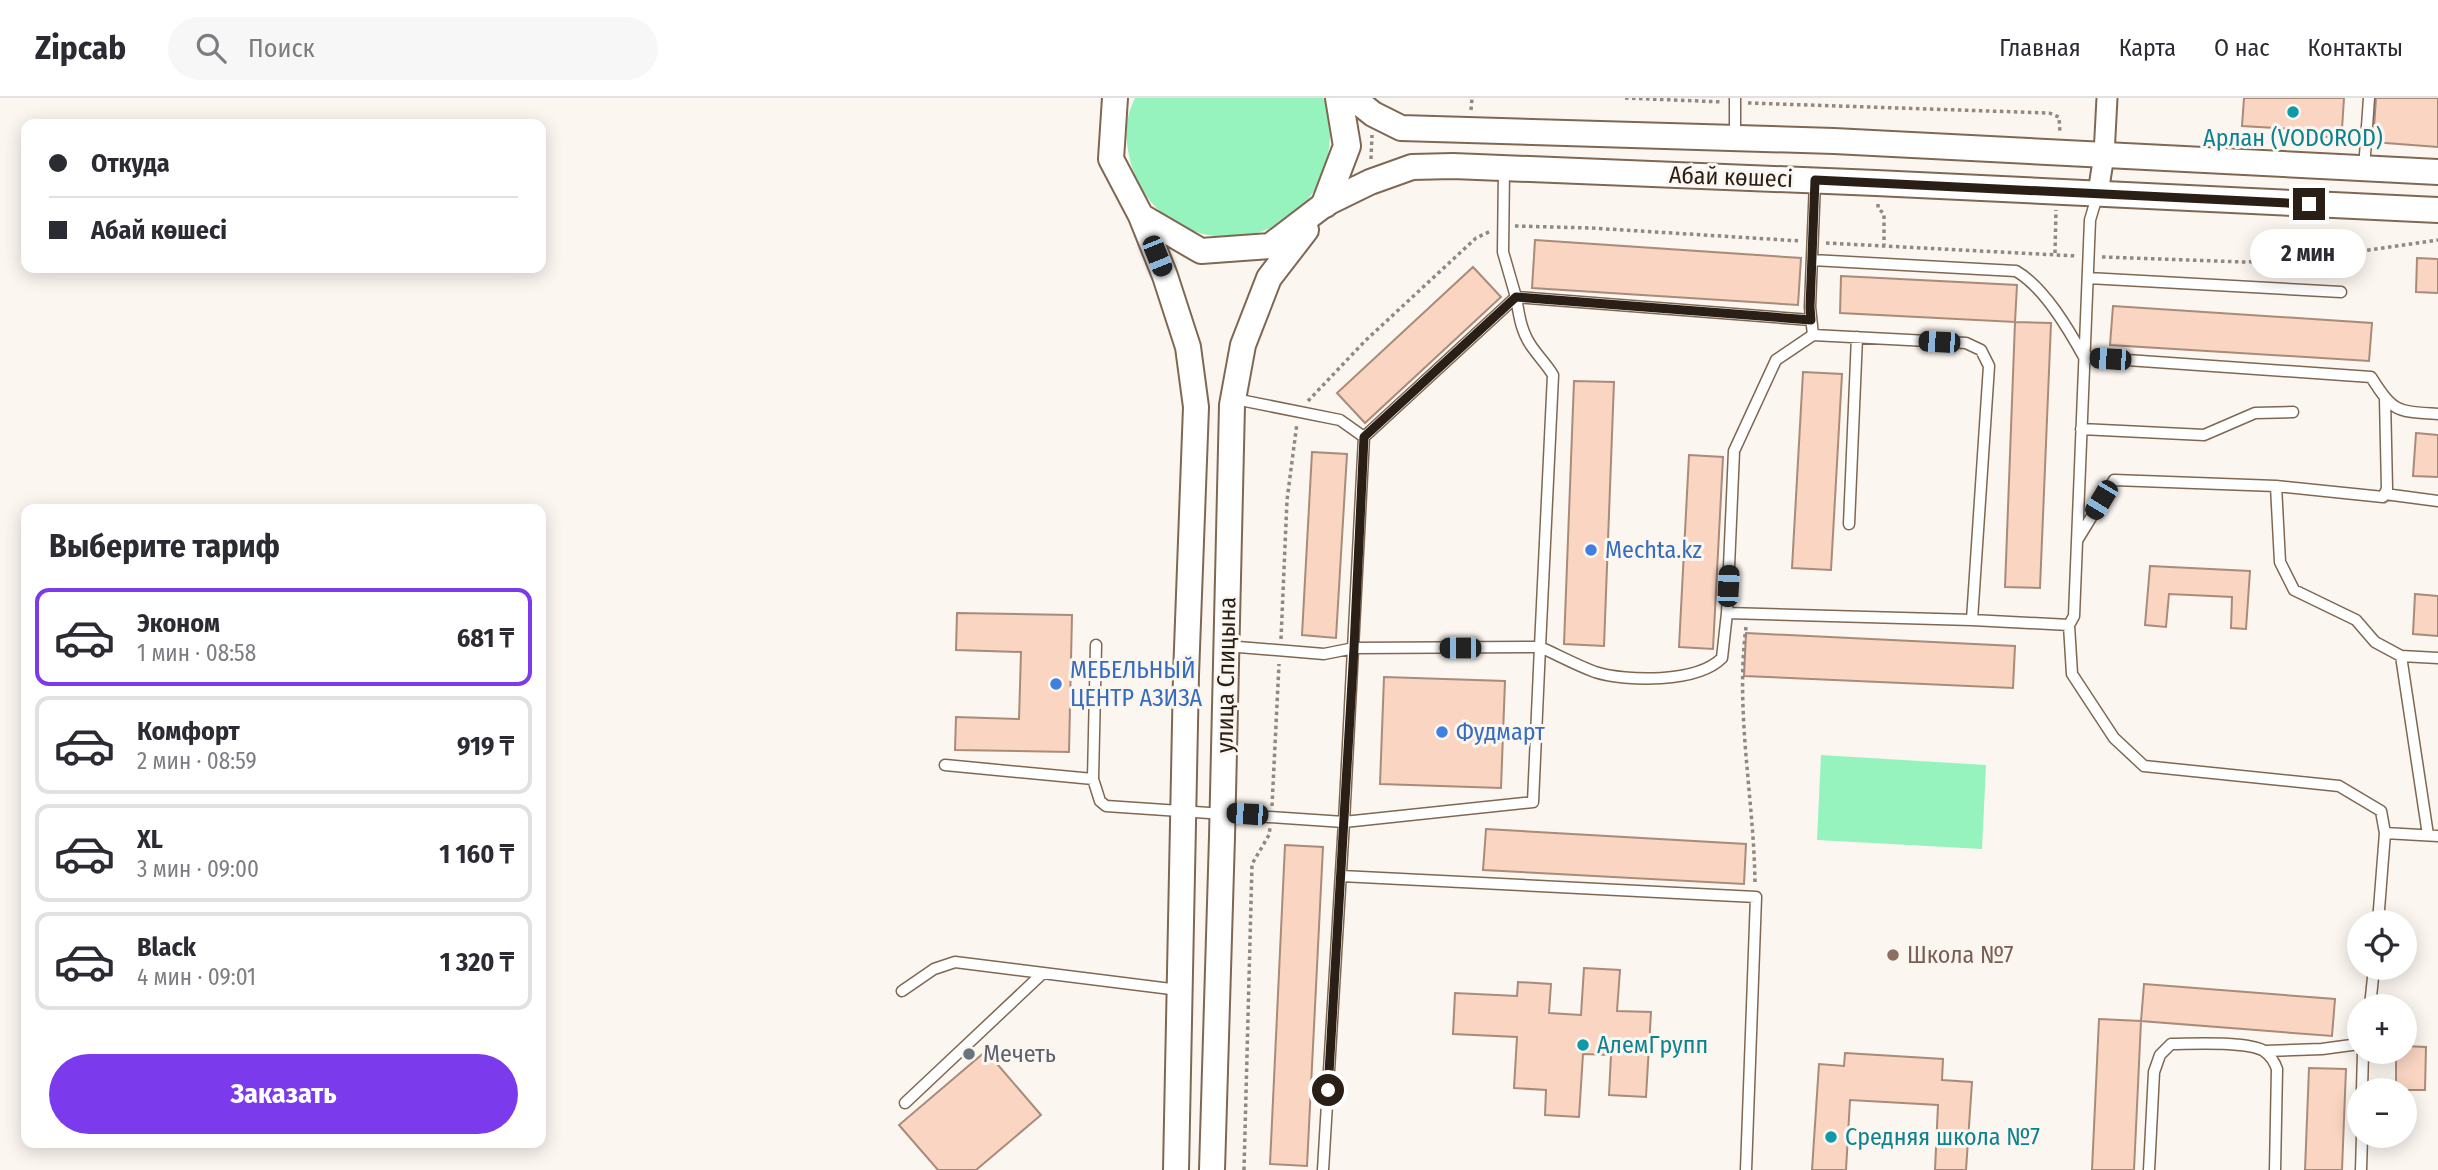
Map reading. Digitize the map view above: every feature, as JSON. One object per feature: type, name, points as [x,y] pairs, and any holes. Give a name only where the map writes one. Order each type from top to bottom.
[{"type":"main road","points":[[1325,204],[1347,146],[1339,98]]},
{"type":"street","name":"улица Спицына","points":[[1115,98],[1111,159],[1141,216],[1165,276],[1188,347],[1196,407],[1183,811],[1176,1170]]},
{"type":"street","name":"Абай көшесі","points":[[1353,98],[1373,114],[1401,128],[2058,152],[2438,172]]},
{"type":"street","points":[[2098,193],[2104,155],[2107,98]]},
{"type":"street","name":"Абай көшесі","points":[[1141,216],[1201,251],[1270,246],[1325,204],[1370,182],[1412,167],[1453,166],[1815,180],[2438,210]]},
{"type":"street","name":"улица Спицына","points":[[1212,1170],[1233,399],[1243,345],[1269,278],[1325,204]]},
{"type":"lane","points":[[2364,170],[2369,98]]},
{"type":"lane","points":[[1735,101],[1735,139]]},
{"type":"lane","points":[[1097,645],[1093,779],[1100,802],[1106,806],[1344,822],[1533,802],[1553,375],[1531,346],[1521,327],[1516,297],[1503,252],[1504,168]]},
{"type":"lane","points":[[1813,335],[1811,320],[1815,180]]},
{"type":"lane","points":[[2098,193],[2090,220],[2074,616],[2069,625],[2072,674],[2114,738],[2144,766],[2339,786],[2381,811],[2385,833],[2379,910]]},
{"type":"lane","points":[[1812,260],[2016,271],[2047,301],[2070,331],[2084,358]]},
{"type":"lane","points":[[2088,278],[2341,292]]},
{"type":"lane","points":[[1323,1170],[1364,437],[1516,297],[1811,320]]},
{"type":"lane","points":[[1226,646],[1324,654],[1354,648],[1539,647],[1597,672],[1653,679],[1700,671],[1722,658],[1727,614],[1734,451],[1776,360],[1813,335],[1966,343],[1981,350],[1989,366],[1972,620]]},
{"type":"lane","points":[[1849,524],[1857,337]]},
{"type":"lane","points":[[2084,358],[2371,377],[2385,398],[2401,411],[2438,414]]},
{"type":"lane","points":[[2077,541],[2114,480],[2276,486],[2383,497],[2387,489],[2385,398]]},
{"type":"lane","points":[[1233,399],[1340,420],[1364,437]]},
{"type":"lane","points":[[2081,429],[2204,435],[2255,413],[2293,412]]},
{"type":"lane","points":[[2276,486],[2280,562],[2294,590],[2356,620],[2375,642],[2401,656],[2438,658]]},
{"type":"lane","points":[[2385,494],[2438,500]]},
{"type":"lane","points":[[1727,614],[2069,625]]},
{"type":"lane","points":[[2385,833],[2433,836],[2401,656]]},
{"type":"lane","points":[[945,765],[1093,779]]},
{"type":"lane","points":[[1341,876],[1756,897],[1746,1170]]},
{"type":"lane","points":[[902,991],[934,969],[955,962],[1180,990]]},
{"type":"lane","points":[[905,1103],[1043,973]]},
{"type":"lane","points":[[2149,1170],[2154,1072],[2160,1055],[2171,1044],[2244,1045],[2265,1051],[2347,1046]]},
{"type":"lane","points":[[2265,1051],[2277,1069],[2275,1170]]},
{"type":"lane","points":[[2361,1170],[2362,1148]]},
{"type":"path","points":[[1625,98],[2049,113],[2059,117],[2061,124],[2058,152]]},
{"type":"path","points":[[1370,182],[1373,114]]},
{"type":"path","points":[[1876,183],[1878,208],[1884,214],[1884,245]]},
{"type":"path","points":[[2055,253],[2057,191]]},
{"type":"path","points":[[1244,1170],[1252,864],[1269,835],[1272,816],[1287,500],[1299,411],[1365,341],[1476,238],[1503,226],[1591,228],[2089,257],[2258,262],[2299,260],[2438,240]]},
{"type":"path","points":[[1747,614],[1741,666],[1742,711],[1756,897]]},
{"type":"green space","points":[[1135,98],[1323,98],[1328,112],[1330,134],[1327,163],[1314,192],[1298,210],[1277,225],[1253,234],[1229,237],[1205,234],[1182,226],[1161,213],[1145,194],[1133,170],[1128,151],[1126,131]]},
{"type":"green space","points":[[1821,755],[1986,765],[1982,849],[1817,840]]},
{"type":"building","name":"Арлан (VODOROD)","points":[[2244,98],[2344,98],[2342,129],[2330,137],[2315,137],[2307,130],[2242,126]]},
{"type":"building","points":[[2376,98],[2438,98],[2438,147],[2373,142]]},
{"type":"building","points":[[1535,240],[1801,258],[1798,305],[1532,288]]},
{"type":"building","points":[[2417,258],[2438,259],[2438,293],[2416,292]]},
{"type":"building","points":[[1473,267],[1501,297],[1365,423],[1337,393]]},
{"type":"building","points":[[1841,276],[2017,285],[2015,322],[1840,313]]},
{"type":"building","points":[[2113,306],[2372,323],[2369,361],[2110,345]]},
{"type":"building","points":[[2015,322],[2051,323],[2040,588],[2005,587]]},
{"type":"building","points":[[1803,372],[1842,374],[1831,570],[1792,568]]},
{"type":"building","points":[[1574,381],[1614,382],[1604,646],[1564,644]]},
{"type":"building","points":[[2416,433],[2438,435],[2438,477],[2413,476]]},
{"type":"building","points":[[1312,452],[1347,454],[1336,638],[1302,635]]},
{"type":"building","points":[[1689,455],[1723,457],[1713,649],[1679,647]]},
{"type":"building","points":[[2150,566],[2250,571],[2246,629],[2231,628],[2232,597],[2169,594],[2166,627],[2145,625]]},
{"type":"building","points":[[2415,594],[2438,596],[2438,636],[2413,634]]},
{"type":"building","points":[[957,613],[1072,615],[1069,752],[955,750],[956,717],[1019,719],[1021,652],[956,650]]},
{"type":"building","points":[[1746,633],[2015,646],[2013,688],[1744,676]]},
{"type":"building","name":"Фудмарт","points":[[1384,677],[1505,681],[1501,788],[1380,784]]},
{"type":"building","points":[[1486,829],[1746,844],[1744,884],[1483,870]]},
{"type":"building","points":[[1285,845],[1323,847],[1307,1166],[1270,1164]]},
{"type":"building","name":"АлемГрупп","points":[[1584,968],[1620,970],[1617,1011],[1651,1012],[1646,1097],[1609,1095],[1611,1055],[1583,1054],[1579,1117],[1545,1115],[1546,1090],[1514,1088],[1517,1037],[1453,1034],[1455,993],[1517,996],[1518,982],[1551,984],[1549,1013],[1581,1015]]},
{"type":"building","points":[[2144,984],[2335,999],[2332,1036],[2141,1021]]},
{"type":"building","points":[[2099,1019],[2141,1021],[2134,1170],[2092,1170]]},
{"type":"building","points":[[2417,1047],[2426,1047],[2425,1090],[2417,1090],[2417,1078],[2396,1078],[2396,1064],[2417,1064]]},
{"type":"building","points":[[986,1051],[1041,1115],[976,1170],[938,1170],[899,1125]]},
{"type":"building","name":"Средняя школа №7","points":[[1845,1053],[1943,1059],[1942,1080],[1972,1082],[1966,1170],[1935,1170],[1938,1105],[1850,1100],[1846,1170],[1812,1170],[1819,1064],[1844,1066]]},
{"type":"building","points":[[2309,1068],[2346,1069],[2342,1170],[2305,1170]]},
{"type":"place","name":"Арлан (VODOROD)","points":[[2293,112]]},
{"type":"place","name":"Mechta.kz","points":[[1591,550]]},
{"type":"place","name":"МЕБЕЛЬНЫЙ ЦЕНТР АЗИЗА","points":[[1056,684]]},
{"type":"place","name":"Фудмарт","points":[[1442,732]]},
{"type":"place","name":"Школа №7","points":[[1893,955]]},
{"type":"place","name":"АлемГрупп","points":[[1583,1045]]},
{"type":"place","name":"Мечеть","points":[[969,1054]]},
{"type":"place","name":"Средняя школа №7","points":[[1831,1137]]},
{"type":"route","points":[[1328,1090],[1364,437],[1516,297],[1811,320],[1815,180],[2309,204]]}]
